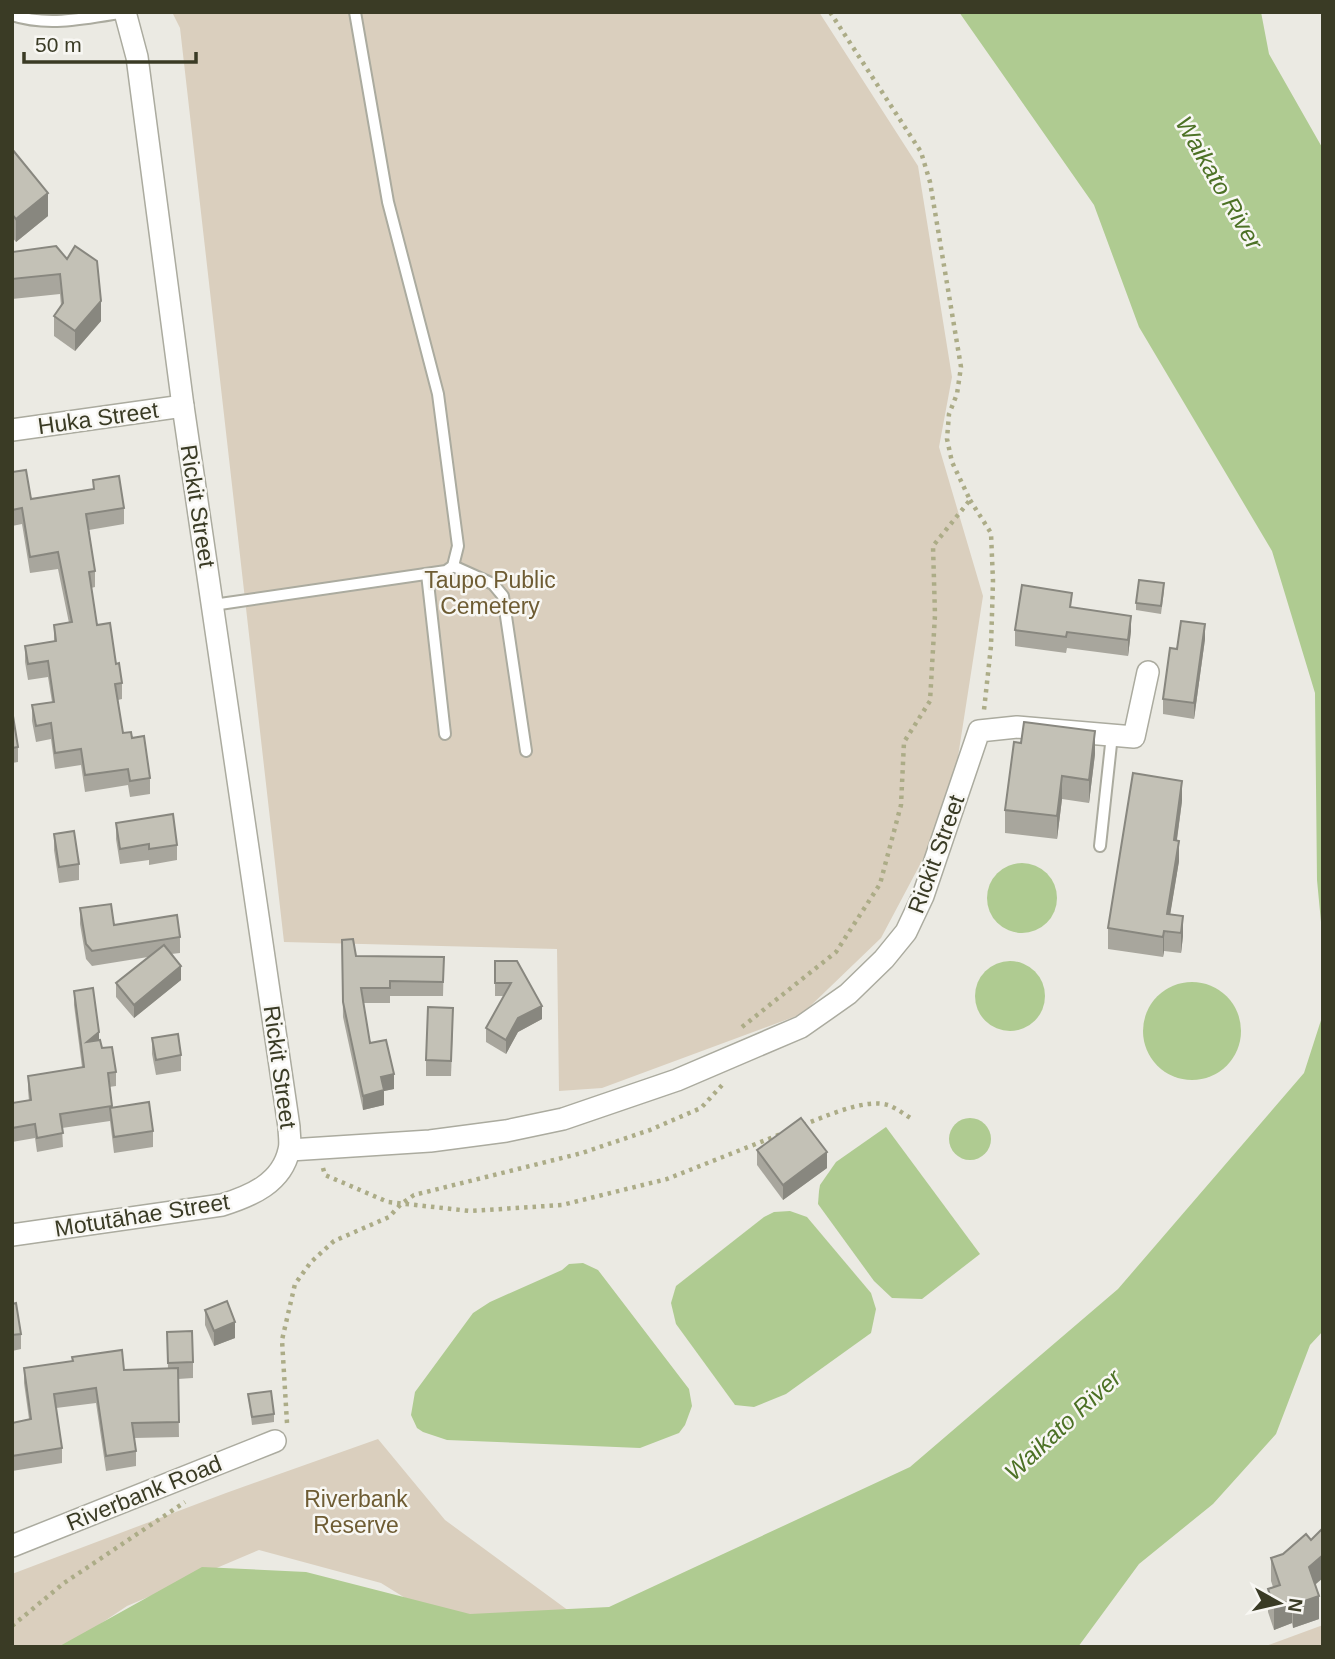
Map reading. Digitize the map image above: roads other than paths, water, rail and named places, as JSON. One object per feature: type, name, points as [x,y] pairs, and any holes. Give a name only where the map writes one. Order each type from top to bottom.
[{"type":"street","name":"Rickit Street","points":[[125,12],[137,57],[183,406],[288,1117],[290,1150],[430,1141],[506,1131],[564,1119],[677,1080],[801,1027],[848,993],[884,959],[906,932],[923,896],[979,731],[1017,727],[1112,735]]},
{"type":"street","name":"Huka Street","points":[[12,430],[183,406]]},
{"type":"street","points":[[1112,735],[1134,737],[1148,672]]},
{"type":"street","name":"Motutāhae Street","points":[[12,1235],[222,1205],[250,1196],[268,1186],[290,1150]]},
{"type":"street","name":"Riverbank Road","points":[[12,1546],[275,1441]]},
{"type":"lane","points":[[12,15],[31,22],[74,20],[125,12]]},
{"type":"lane","points":[[213,605],[446,571],[453,566],[457,546],[438,394],[388,202],[355,12]]},
{"type":"lane","points":[[453,566],[494,584],[503,596],[526,751]]},
{"type":"lane","points":[[427,574],[445,734]]},
{"type":"lane","points":[[1100,846],[1112,735]]},
{"type":"water","name":"Waikato River","points":[[959,12],[1261,12],[1269,54],[1323,149],[1323,943],[1317,880],[1315,693],[1272,551],[1139,327],[1094,205]]},
{"type":"water","points":[[1022,863],[1047,873],[1057,898],[1047,923],[1022,933],[997,923],[987,898],[997,873]]},
{"type":"water","points":[[1010,961],[1035,971],[1045,996],[1035,1021],[1010,1031],[985,1021],[975,996],[985,971]]},
{"type":"water","points":[[1192,982],[1211,986],[1227,996],[1237,1012],[1241,1031],[1237,1050],[1227,1066],[1211,1076],[1192,1080],[1173,1076],[1157,1066],[1147,1050],[1143,1031],[1147,1012],[1157,996],[1173,986]]},
{"type":"water","name":"Waikato River","points":[[1323,1014],[1323,1331],[1310,1345],[1276,1434],[1213,1504],[1139,1564],[1078,1647],[58,1647],[202,1567],[306,1572],[470,1614],[609,1607],[910,1467],[1118,1289],[1304,1073]]},
{"type":"water","points":[[970,1118],[985,1124],[991,1139],[985,1154],[970,1160],[955,1154],[949,1139],[955,1124]]},
{"type":"water","points":[[886,1127],[980,1254],[922,1299],[892,1298],[874,1281],[818,1204],[820,1185],[836,1162]]},
{"type":"water","points":[[790,1211],[807,1217],[871,1293],[876,1309],[871,1333],[786,1394],[754,1407],[735,1405],[676,1324],[671,1303],[676,1286],[764,1217],[774,1212]]},
{"type":"water","points":[[583,1263],[598,1270],[689,1389],[692,1406],[679,1433],[640,1448],[447,1440],[417,1428],[411,1415],[415,1392],[473,1313],[490,1302],[562,1270],[569,1264]]},
{"type":"park label","name":"Taupo Public Cemetery","points":[[490,593]]},
{"type":"park label","name":"Riverbank Reserve","points":[[356,1512]]}]
